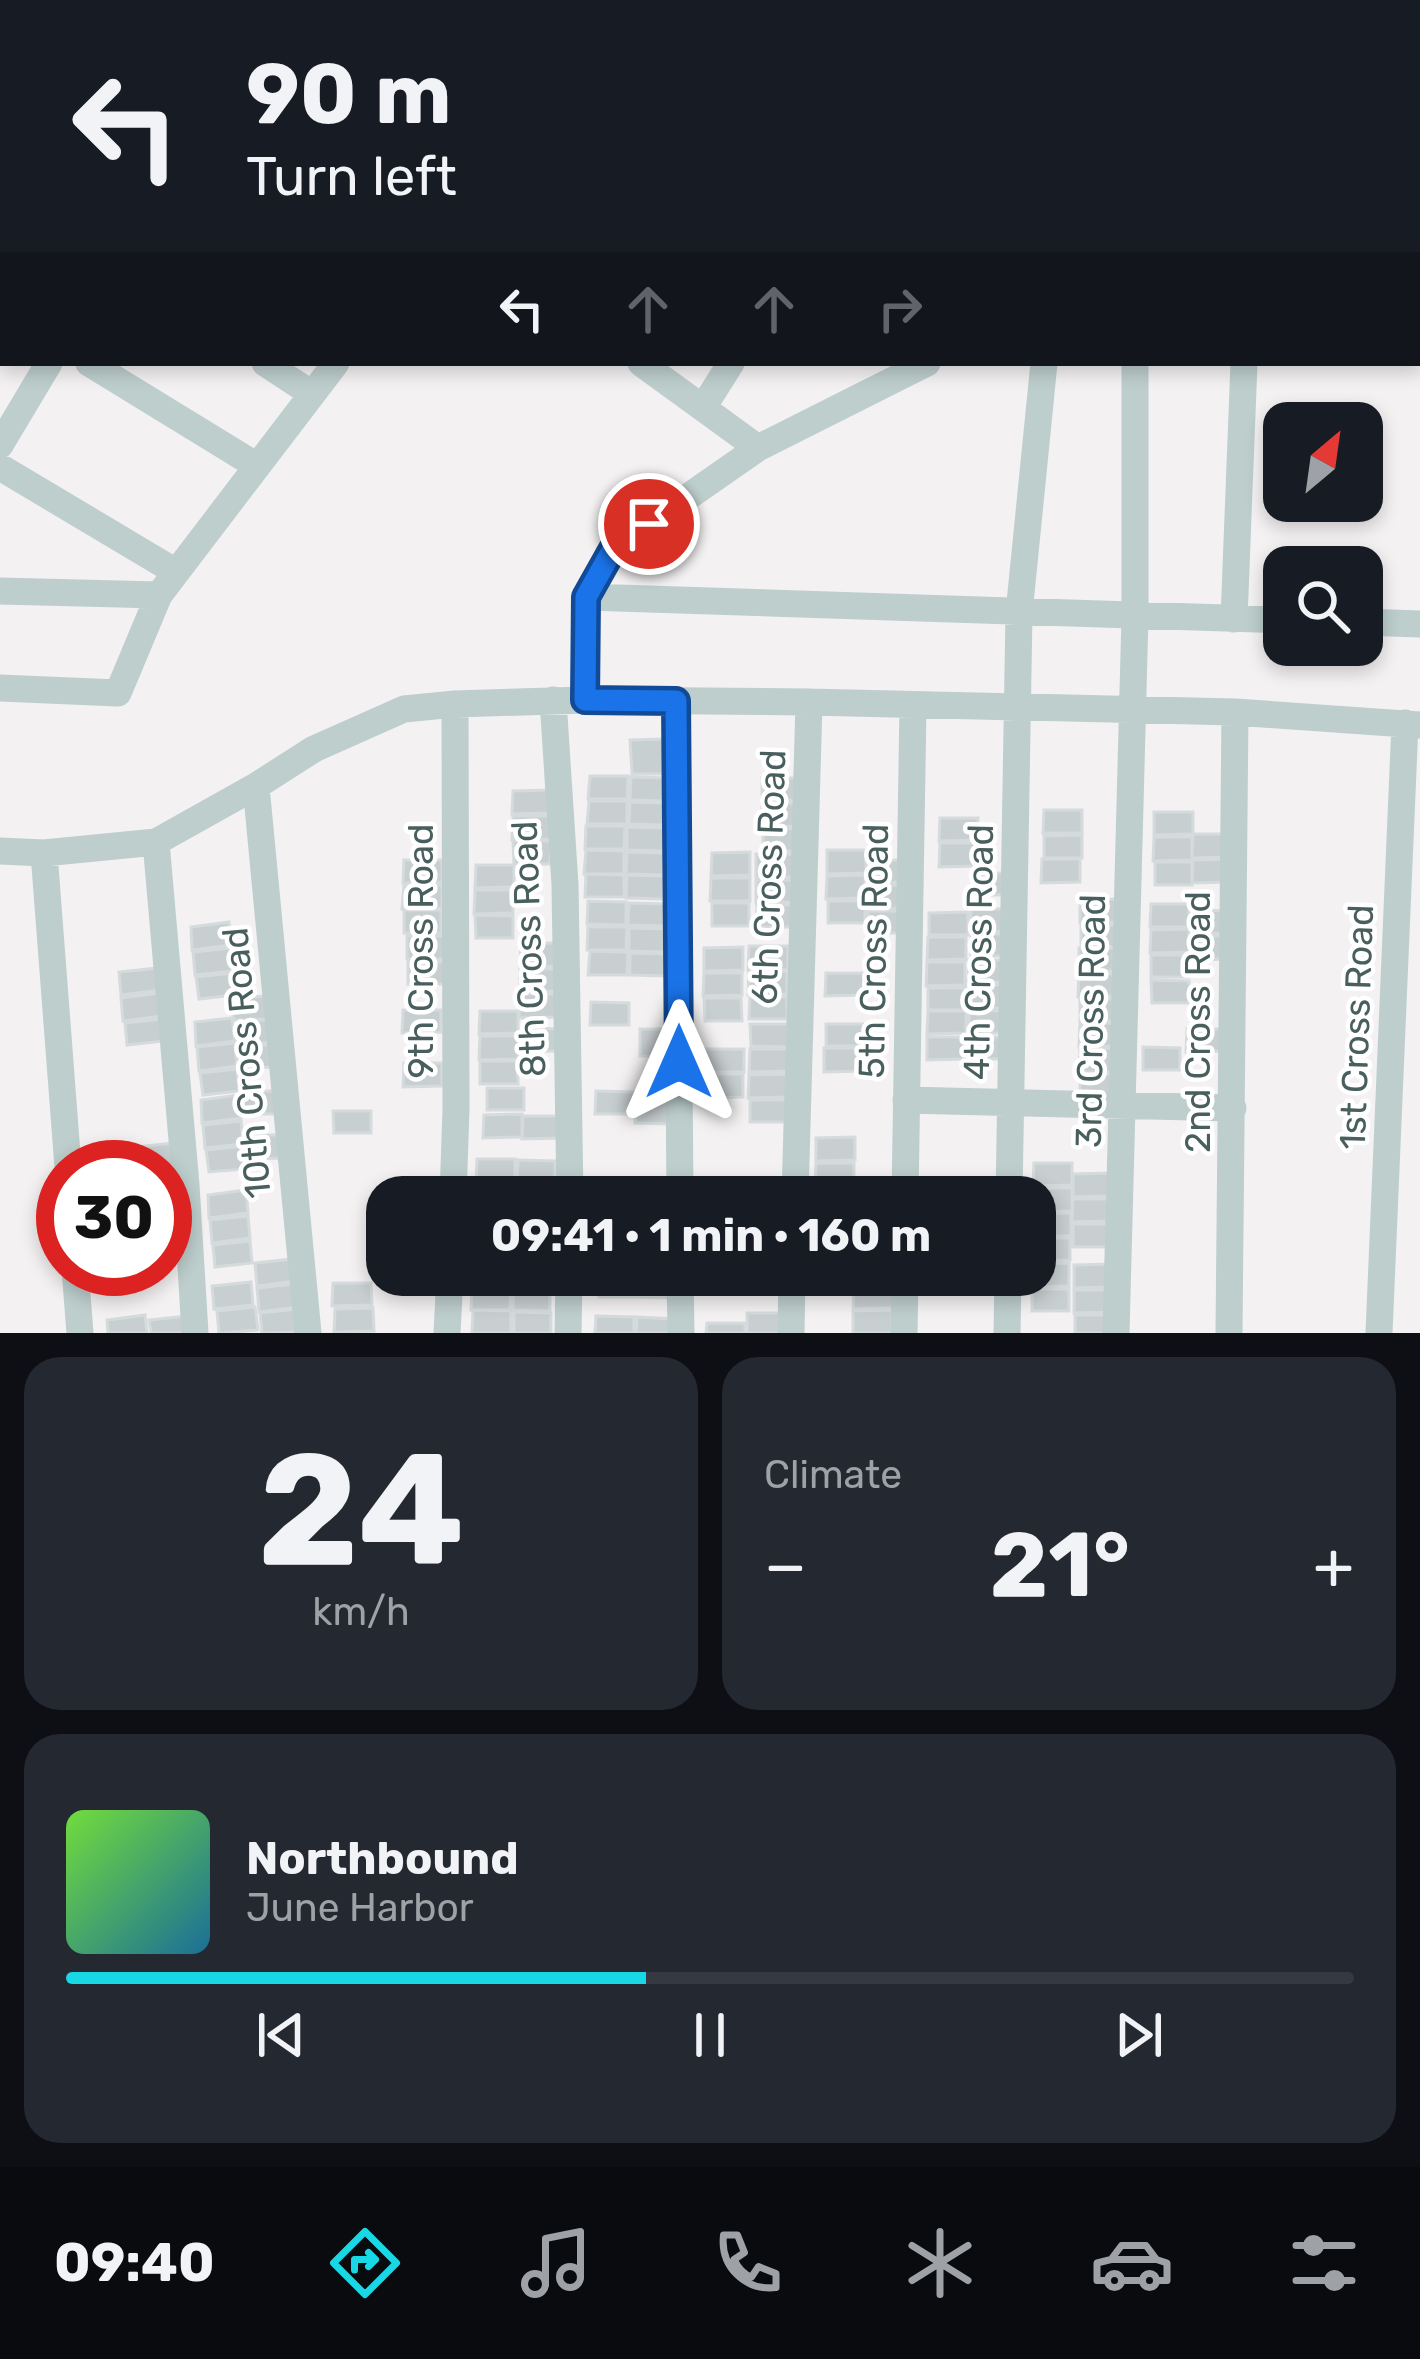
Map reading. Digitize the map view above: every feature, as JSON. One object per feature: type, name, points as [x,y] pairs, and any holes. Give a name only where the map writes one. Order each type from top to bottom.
[{"type":"street","points":[[0,445],[47,366]]},
{"type":"street","points":[[98,366],[257,466]]},
{"type":"street","points":[[270,366],[312,394]]},
{"type":"street","points":[[0,688],[118,693],[159,596],[334,366]]},
{"type":"street","points":[[645,366],[758,448]]},
{"type":"street","points":[[704,406],[729,366]]},
{"type":"street","points":[[585,700],[586,597],[613,549],[758,448],[921,366]]},
{"type":"street","name":"4th Cross Road","points":[[1010,1176],[1019,613],[1044,366]]},
{"type":"street","name":"3rd Cross Road","points":[[1116,1333],[1135,616],[1135,366]]},
{"type":"street","points":[[1234,619],[1244,366]]},
{"type":"street","points":[[0,467],[176,572]]},
{"type":"street","points":[[0,591],[159,596]]},
{"type":"street","points":[[586,597],[1263,620]]},
{"type":"street","points":[[1383,623],[1420,624]]},
{"type":"street","name":"8th Cross Road","points":[[553,700],[566,885],[570,1176]]},
{"type":"street","points":[[676,701],[680,1176]]},
{"type":"street","points":[[0,851],[44,853],[156,842],[314,748],[404,710],[455,704],[809,702],[1235,712],[1412,724]]},
{"type":"street","name":"6th Cross Road","points":[[796,1176],[809,702]]},
{"type":"street","name":"9th Cross Road","points":[[454,1176],[455,704]]},
{"type":"street","name":"5th Cross Road","points":[[905,1176],[913,706]]},
{"type":"street","name":"2nd Cross Road","points":[[1229,1333],[1235,712]]},
{"type":"street","name":"1st Cross Road","points":[[1379,1333],[1412,724]]},
{"type":"street","name":"10th Cross Road","points":[[256,786],[308,1333]]},
{"type":"street","points":[[156,842],[187,1185],[195,1333]]},
{"type":"street","points":[[44,853],[66,1140]]},
{"type":"street","points":[[906,1100],[1233,1108]]},
{"type":"street","points":[[77,1296],[80,1333]]},
{"type":"street","points":[[447,1333],[449,1296]]},
{"type":"street","points":[[568,1296],[568,1333]]},
{"type":"street","points":[[680,1296],[681,1333]]},
{"type":"street","points":[[791,1333],[792,1296]]},
{"type":"street","points":[[904,1296],[904,1333]]},
{"type":"street","points":[[1007,1333],[1008,1296]]},
{"type":"building","points":[[665,739],[666,774],[632,774],[630,740]]},
{"type":"building","points":[[590,776],[628,776],[627,799],[588,799]]},
{"type":"building","points":[[631,777],[668,778],[667,801],[630,800]]},
{"type":"building","points":[[762,778],[801,778],[801,800],[762,801]]},
{"type":"building","points":[[552,790],[551,813],[512,814],[513,791]]},
{"type":"building","points":[[589,801],[627,801],[627,824],[587,824]]},
{"type":"building","points":[[630,802],[667,803],[666,825],[629,824]]},
{"type":"building","points":[[762,803],[800,803],[800,826],[761,827]]},
{"type":"building","points":[[1044,810],[1082,810],[1082,833],[1043,833]]},
{"type":"building","points":[[1154,812],[1193,812],[1193,834],[1154,835]]},
{"type":"building","points":[[513,816],[551,816],[551,839],[512,840]]},
{"type":"building","points":[[940,818],[978,818],[978,840],[939,841]]},
{"type":"building","points":[[586,826],[625,826],[624,849],[585,849]]},
{"type":"building","points":[[627,827],[665,828],[664,851],[627,850]]},
{"type":"building","points":[[763,828],[800,829],[800,851],[763,851]]},
{"type":"building","points":[[1193,834],[1231,834],[1232,857],[1192,858]]},
{"type":"building","points":[[1082,835],[1082,858],[1044,858],[1044,836]]},
{"type":"building","points":[[1154,837],[1192,837],[1192,860],[1153,861]]},
{"type":"building","points":[[513,841],[551,841],[550,864],[514,864]]},
{"type":"building","points":[[940,843],[978,843],[978,866],[939,867]]},
{"type":"building","points":[[586,850],[624,851],[624,874],[584,874]]},
{"type":"building","points":[[827,850],[866,850],[866,873],[827,874]]},
{"type":"building","points":[[627,852],[664,853],[663,875],[626,874]]},
{"type":"building","points":[[750,852],[750,875],[711,876],[712,853]]},
{"type":"building","points":[[756,854],[794,854],[795,877],[756,877]]},
{"type":"building","points":[[1042,859],[1080,859],[1080,882],[1041,883]]},
{"type":"building","points":[[1231,859],[1231,882],[1192,883],[1193,860]]},
{"type":"building","points":[[404,860],[442,860],[442,882],[403,883]]},
{"type":"building","points":[[868,860],[906,860],[906,882],[867,883]]},
{"type":"building","points":[[1155,862],[1192,862],[1192,885],[1155,885]]},
{"type":"building","points":[[476,865],[514,865],[514,887],[475,888]]},
{"type":"building","points":[[973,873],[1010,873],[1010,895],[973,895]]},
{"type":"building","points":[[586,874],[624,875],[624,897],[585,897]]},
{"type":"building","points":[[627,875],[664,876],[663,899],[626,898]]},
{"type":"building","points":[[865,875],[865,898],[826,899],[827,876]]},
{"type":"building","points":[[711,878],[750,878],[750,901],[710,901]]},
{"type":"building","points":[[756,880],[794,880],[794,902],[756,903]]},
{"type":"building","points":[[404,885],[442,885],[442,908],[402,909]]},
{"type":"building","points":[[906,885],[906,908],[867,909],[868,886]]},
{"type":"building","points":[[475,890],[513,890],[513,913],[474,914]]},
{"type":"building","points":[[1119,899],[1119,922],[1080,923],[1080,900]]},
{"type":"building","points":[[588,901],[626,902],[626,925],[587,924]]},
{"type":"building","points":[[828,901],[865,901],[865,923],[828,923]]},
{"type":"building","points":[[629,903],[666,904],[665,926],[628,925]]},
{"type":"building","points":[[712,903],[749,903],[749,926],[712,926]]},
{"type":"building","points":[[1151,904],[1189,904],[1189,927],[1150,927]]},
{"type":"building","points":[[757,905],[794,905],[794,927],[756,927]]},
{"type":"building","points":[[971,909],[1009,909],[1009,931],[970,932]]},
{"type":"building","points":[[404,910],[441,910],[441,933],[404,933]]},
{"type":"building","points":[[1192,910],[1231,911],[1230,933],[1191,934]]},
{"type":"building","points":[[868,911],[905,911],[905,933],[868,933]]},
{"type":"building","points":[[968,912],[968,935],[929,935],[929,913]]},
{"type":"building","points":[[475,915],[513,916],[513,938],[476,938]]},
{"type":"building","points":[[229,922],[231,945],[192,950],[191,927]]},
{"type":"building","points":[[1081,925],[1118,925],[1118,947],[1081,947]]},
{"type":"building","points":[[588,927],[627,927],[626,950],[587,950]]},
{"type":"building","points":[[629,928],[667,929],[666,952],[629,951]]},
{"type":"building","points":[[1189,929],[1189,952],[1150,953],[1151,930]]},
{"type":"building","points":[[971,934],[1008,934],[1009,956],[971,956]]},
{"type":"building","points":[[407,936],[446,936],[446,959],[407,959]]},
{"type":"building","points":[[1192,936],[1230,936],[1230,959],[1191,960]]},
{"type":"building","points":[[928,937],[966,937],[966,959],[927,960]]},
{"type":"building","points":[[521,943],[559,943],[559,966],[520,967]]},
{"type":"building","points":[[749,946],[788,946],[788,969],[748,970]]},
{"type":"building","points":[[743,947],[743,970],[704,971],[704,948]]},
{"type":"building","points":[[231,948],[233,971],[195,975],[193,952]]},
{"type":"building","points":[[1079,948],[1118,948],[1118,971],[1079,971]]},
{"type":"building","points":[[590,951],[628,952],[627,975],[588,975]]},
{"type":"building","points":[[630,953],[667,954],[667,976],[630,975]]},
{"type":"building","points":[[1151,955],[1188,955],[1189,977],[1151,977]]},
{"type":"building","points":[[969,960],[1007,960],[1007,982],[968,983]]},
{"type":"building","points":[[408,961],[445,962],[445,984],[408,984]]},
{"type":"building","points":[[927,962],[965,962],[965,985],[926,986]]},
{"type":"building","points":[[158,968],[160,990],[121,995],[119,972]]},
{"type":"building","points":[[520,969],[559,969],[559,991],[520,992]]},
{"type":"building","points":[[787,971],[787,994],[748,995],[749,972]]},
{"type":"building","points":[[233,973],[235,995],[199,999],[196,977]]},
{"type":"building","points":[[704,973],[742,973],[742,995],[703,996]]},
{"type":"building","points":[[826,973],[864,973],[864,995],[825,996]]},
{"type":"building","points":[[1079,973],[1117,974],[1117,996],[1078,997]]},
{"type":"building","points":[[1151,980],[1189,981],[1189,1003],[1152,1003]]},
{"type":"building","points":[[968,985],[1007,985],[1007,1008],[968,1009]]},
{"type":"building","points":[[928,988],[965,988],[965,1010],[928,1010]]},
{"type":"building","points":[[160,993],[162,1016],[123,1021],[121,998]]},
{"type":"building","points":[[520,994],[558,994],[558,1017],[519,1018]]},
{"type":"building","points":[[273,996],[273,1019],[233,1020],[234,997]]},
{"type":"building","points":[[750,997],[787,997],[787,1019],[749,1019]]},
{"type":"building","points":[[704,998],[741,998],[742,1021],[705,1021]]},
{"type":"building","points":[[1080,999],[1117,999],[1117,1021],[1080,1021]]},
{"type":"building","points":[[591,1002],[629,1003],[629,1025],[590,1025]]},
{"type":"building","points":[[403,1010],[441,1010],[441,1032],[402,1033]]},
{"type":"building","points":[[969,1010],[1006,1011],[1006,1033],[969,1033]]},
{"type":"building","points":[[480,1011],[518,1011],[518,1033],[479,1034]]},
{"type":"building","points":[[928,1011],[966,1011],[966,1033],[927,1034]]},
{"type":"building","points":[[232,1018],[235,1041],[196,1046],[195,1022]]},
{"type":"building","points":[[162,1019],[164,1041],[127,1045],[125,1023]]},
{"type":"building","points":[[238,1020],[276,1020],[276,1043],[237,1043]]},
{"type":"building","points":[[1080,1023],[1119,1023],[1118,1046],[1079,1047]]},
{"type":"building","points":[[750,1024],[788,1024],[788,1047],[751,1046]]},
{"type":"building","points":[[826,1024],[863,1024],[863,1046],[826,1046]]},
{"type":"building","points":[[524,1028],[561,1029],[561,1051],[524,1051]]},
{"type":"building","points":[[640,1029],[674,1029],[674,1056],[640,1056]]},
{"type":"building","points":[[1187,1029],[1225,1029],[1225,1051],[1186,1052]]},
{"type":"building","points":[[480,1036],[518,1036],[518,1059],[479,1060]]},
{"type":"building","points":[[927,1037],[966,1037],[966,1059],[927,1060]]},
{"type":"building","points":[[967,1037],[1004,1037],[1004,1059],[967,1059]]},
{"type":"building","points":[[235,1043],[237,1066],[199,1071],[197,1047]]},
{"type":"building","points":[[239,1045],[277,1045],[277,1067],[238,1068]]},
{"type":"building","points":[[1143,1047],[1180,1048],[1180,1070],[1143,1070]]},
{"type":"building","points":[[824,1048],[863,1048],[863,1071],[824,1072]]},
{"type":"building","points":[[1118,1048],[1118,1072],[1079,1072],[1080,1049]]},
{"type":"building","points":[[705,1049],[744,1049],[744,1072],[705,1072]]},
{"type":"building","points":[[750,1049],[788,1049],[788,1071],[749,1072]]},
{"type":"building","points":[[480,1061],[517,1061],[518,1084],[480,1084]]},
{"type":"building","points":[[404,1063],[442,1063],[442,1086],[403,1087]]},
{"type":"building","points":[[237,1069],[239,1091],[203,1095],[200,1073]]},
{"type":"building","points":[[705,1074],[743,1074],[743,1097],[704,1098]]},
{"type":"building","points":[[787,1074],[788,1097],[748,1098],[749,1075]]},
{"type":"building","points":[[1080,1074],[1117,1074],[1117,1097],[1080,1096]]},
{"type":"building","points":[[487,1088],[524,1088],[524,1110],[487,1110]]},
{"type":"building","points":[[243,1091],[280,1091],[280,1114],[243,1114]]},
{"type":"building","points":[[596,1091],[635,1092],[634,1114],[595,1114]]},
{"type":"building","points":[[239,1095],[241,1118],[202,1123],[201,1100]]},
{"type":"building","points":[[636,1100],[673,1102],[673,1124],[635,1123]]},
{"type":"building","points":[[750,1100],[787,1100],[787,1122],[750,1122]]},
{"type":"building","points":[[333,1111],[371,1111],[371,1133],[334,1133]]},
{"type":"building","points":[[522,1114],[522,1137],[483,1138],[484,1115]]},
{"type":"building","points":[[523,1116],[562,1116],[562,1138],[522,1139]]},
{"type":"building","points":[[241,1121],[243,1144],[205,1148],[203,1125]]},
{"type":"building","points":[[249,1135],[287,1135],[288,1158],[248,1159]]},
{"type":"building","points":[[855,1137],[855,1160],[816,1161],[816,1138]]},
{"type":"building","points":[[243,1146],[245,1169],[209,1172],[206,1150]]},
{"type":"building","points":[[477,1159],[515,1159],[515,1176],[476,1176]]},
{"type":"building","points":[[518,1160],[555,1161],[555,1176],[517,1176]]},
{"type":"building","points":[[816,1163],[854,1163],[854,1176],[815,1176]]},
{"type":"building","points":[[1034,1163],[1072,1163],[1072,1185],[1056,1185],[1056,1176],[1033,1176]]},
{"type":"building","points":[[1112,1173],[1112,1196],[1073,1197],[1073,1174]]},
{"type":"building","points":[[1056,1188],[1072,1188],[1072,1211],[1056,1211]]},
{"type":"building","points":[[246,1190],[248,1213],[209,1218],[208,1195]]},
{"type":"building","points":[[1073,1199],[1111,1199],[1111,1221],[1072,1222]]},
{"type":"building","points":[[1056,1213],[1071,1213],[1071,1236],[1056,1236]]},
{"type":"building","points":[[248,1216],[250,1238],[212,1243],[210,1220]]},
{"type":"building","points":[[1073,1224],[1111,1224],[1110,1247],[1073,1247]]},
{"type":"building","points":[[1056,1238],[1070,1238],[1070,1260],[1056,1260]]},
{"type":"building","points":[[250,1241],[252,1263],[215,1267],[213,1245]]},
{"type":"building","points":[[293,1259],[295,1281],[257,1286],[255,1263]]},
{"type":"building","points":[[1056,1263],[1069,1263],[1069,1286],[1056,1286]]},
{"type":"building","points":[[1113,1264],[1113,1287],[1074,1288],[1074,1265]]},
{"type":"building","points":[[251,1282],[253,1305],[214,1309],[212,1286]]},
{"type":"building","points":[[333,1283],[366,1283],[372,1305],[332,1306]]},
{"type":"building","points":[[295,1284],[298,1307],[259,1312],[257,1288]]},
{"type":"building","points":[[1056,1289],[1069,1289],[1069,1311],[1032,1311],[1032,1296],[1056,1296]]},
{"type":"building","points":[[1074,1290],[1112,1290],[1113,1312],[1074,1313]]},
{"type":"building","points":[[472,1296],[511,1296],[510,1310],[471,1310]]},
{"type":"building","points":[[513,1296],[550,1296],[550,1311],[513,1310]]},
{"type":"building","points":[[854,1296],[892,1296],[893,1308],[853,1309]]},
{"type":"building","points":[[255,1307],[258,1330],[219,1333],[217,1311]]},
{"type":"building","points":[[373,1308],[374,1331],[334,1332],[335,1309]]},
{"type":"building","points":[[297,1309],[299,1332],[262,1333],[260,1313]]},
{"type":"building","points":[[473,1310],[511,1311],[511,1333],[472,1333]]},
{"type":"building","points":[[892,1310],[892,1333],[853,1333],[853,1311]]},
{"type":"building","points":[[514,1312],[551,1313],[551,1333],[514,1333]]},
{"type":"building","points":[[747,1313],[785,1313],[786,1333],[747,1333]]},
{"type":"building","points":[[145,1315],[147,1333],[108,1333],[107,1320]]},
{"type":"building","points":[[1075,1315],[1112,1315],[1112,1333],[1075,1333]]},
{"type":"building","points":[[188,1316],[190,1333],[151,1333],[149,1320]]},
{"type":"building","points":[[596,1316],[634,1317],[634,1333],[595,1333]]},
{"type":"building","points":[[637,1317],[674,1319],[674,1333],[636,1333]]},
{"type":"building","points":[[707,1323],[745,1323],[745,1333],[706,1333]]},
{"type":"route","points":[[649,524],[613,549],[586,597],[585,700],[676,701],[679,1062]]}]
